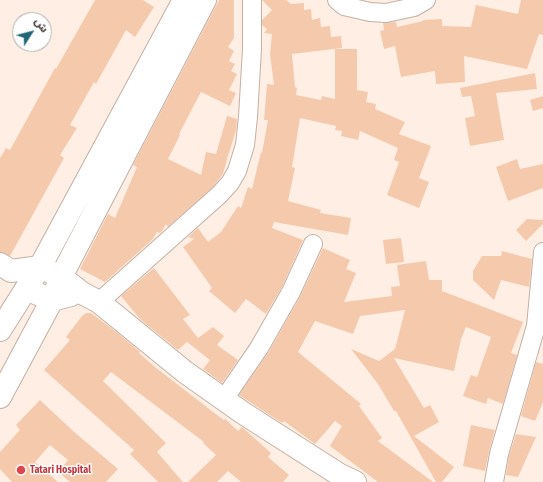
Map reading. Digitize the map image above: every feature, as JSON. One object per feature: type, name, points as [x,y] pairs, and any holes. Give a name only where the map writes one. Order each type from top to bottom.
[{"type":"main road","points":[[0,330],[40,267],[184,0]]},
{"type":"main road","points":[[0,397],[52,300],[62,277],[204,0]]},
{"type":"main road","points":[[0,264],[11,271],[40,267],[62,277],[90,297],[185,372],[243,413],[340,475],[355,482]]},
{"type":"main road","points":[[26,289],[52,300],[90,297]]},
{"type":"street","points":[[90,297],[219,195],[237,171],[245,145],[248,117],[252,49],[252,0]]},
{"type":"street","points":[[337,0],[344,6],[370,12],[386,13],[414,8],[426,0]]},
{"type":"street","points":[[224,399],[263,341],[291,292],[313,244]]},
{"type":"street","points":[[494,482],[499,454],[539,327],[543,252]]},
{"type":"building","points":[[95,0],[143,0],[154,7],[135,37],[126,30],[96,84],[94,82],[70,125],[77,128],[60,155],[64,158],[10,256],[0,252],[0,158],[6,148],[10,150],[55,68],[56,69]]},
{"type":"building","points":[[219,0],[234,0],[234,38],[228,47],[234,51],[229,61],[235,64],[231,71],[237,74],[229,90],[236,93],[230,106],[201,92],[168,159],[201,175],[206,152],[216,154],[227,116],[237,119],[236,130],[223,174],[212,188],[168,227],[166,224],[160,233],[157,232],[153,239],[105,282],[80,269],[108,214],[115,218],[137,167],[133,165]]},
{"type":"building","points":[[262,0],[286,0],[291,4],[304,3],[304,10],[311,9],[312,20],[320,18],[321,27],[330,26],[331,37],[341,36],[342,48],[292,54],[295,87],[297,88],[296,95],[321,100],[322,96],[335,99],[335,49],[357,49],[357,90],[368,92],[366,102],[376,104],[375,109],[405,122],[399,134],[431,146],[419,178],[429,182],[419,208],[387,195],[399,162],[394,160],[398,148],[360,131],[358,140],[341,136],[342,131],[335,130],[336,126],[300,118],[292,167],[295,168],[288,201],[321,210],[320,213],[351,218],[348,235],[274,222],[272,228],[303,240],[282,287],[266,314],[246,299],[235,313],[209,291],[212,288],[183,247],[194,239],[188,237],[198,228],[208,242],[221,232],[238,206],[241,208],[248,187],[252,189],[261,152],[262,153],[268,120],[264,120],[267,84],[274,85],[270,54],[272,34],[264,33],[267,29],[262,25],[262,20],[272,10]]},
{"type":"building","points":[[521,0],[543,0],[543,35],[539,34],[527,69],[464,56],[465,82],[436,84],[435,71],[401,77],[395,46],[384,49],[380,31],[384,30],[383,23],[396,22],[397,27],[423,20],[442,19],[442,26],[471,27],[476,5],[518,14]]},
{"type":"building","points":[[535,73],[537,89],[496,93],[504,140],[470,146],[465,118],[475,116],[471,96],[462,97],[460,88]]},
{"type":"building","points":[[543,96],[543,108],[533,111],[530,100]]},
{"type":"building","points":[[517,159],[520,169],[543,164],[543,188],[508,201],[496,167]]},
{"type":"building","points":[[527,219],[543,220],[543,224],[526,241],[516,230]]},
{"type":"building","points":[[401,238],[404,262],[386,264],[383,240]]},
{"type":"building","points":[[323,248],[350,260],[346,269],[356,273],[344,302],[392,296],[391,287],[400,286],[397,265],[426,261],[429,280],[442,280],[442,291],[523,322],[511,353],[517,355],[503,404],[488,398],[486,404],[463,396],[471,375],[477,377],[491,337],[466,327],[461,339],[454,371],[394,358],[424,408],[430,405],[439,422],[414,436],[454,467],[442,482],[436,482],[396,411],[394,411],[378,384],[351,349],[379,361],[395,349],[405,310],[360,316],[353,334],[315,321],[298,352],[361,404],[359,406],[382,438],[378,441],[433,482],[378,482],[330,446],[342,426],[335,421],[315,444],[284,421],[282,423],[239,395],[268,353],[300,297]]},
{"type":"building","points":[[502,251],[532,259],[529,287],[501,280],[494,300],[473,280],[473,271],[482,256],[501,256]]},
{"type":"building","points":[[154,268],[190,315],[183,319],[198,338],[213,327],[224,336],[217,345],[238,360],[222,383],[203,369],[210,360],[187,342],[178,350],[140,319],[121,296]]},
{"type":"building","points":[[86,313],[91,313],[119,334],[155,367],[213,412],[224,420],[225,419],[238,431],[242,427],[271,453],[268,457],[289,475],[283,482],[241,482],[228,471],[217,482],[188,482],[216,455],[203,443],[204,442],[111,372],[103,381],[166,443],[157,452],[183,482],[158,482],[130,454],[134,450],[44,370],[70,340],[66,337]]},
{"type":"building","points":[[536,362],[543,364],[543,402],[535,421],[521,416]]},
{"type":"building","points":[[40,400],[73,431],[118,469],[106,482],[70,482],[58,472],[68,460],[50,445],[35,462],[58,482],[12,482],[0,469],[0,452],[20,430],[16,425]]},
{"type":"building","points":[[471,425],[495,430],[485,471],[463,466]]},
{"type":"building","points":[[516,434],[536,437],[518,477],[506,475],[509,456]]},
{"type":"place","name":"Tatari Hospital","points":[[21,470]]}]
